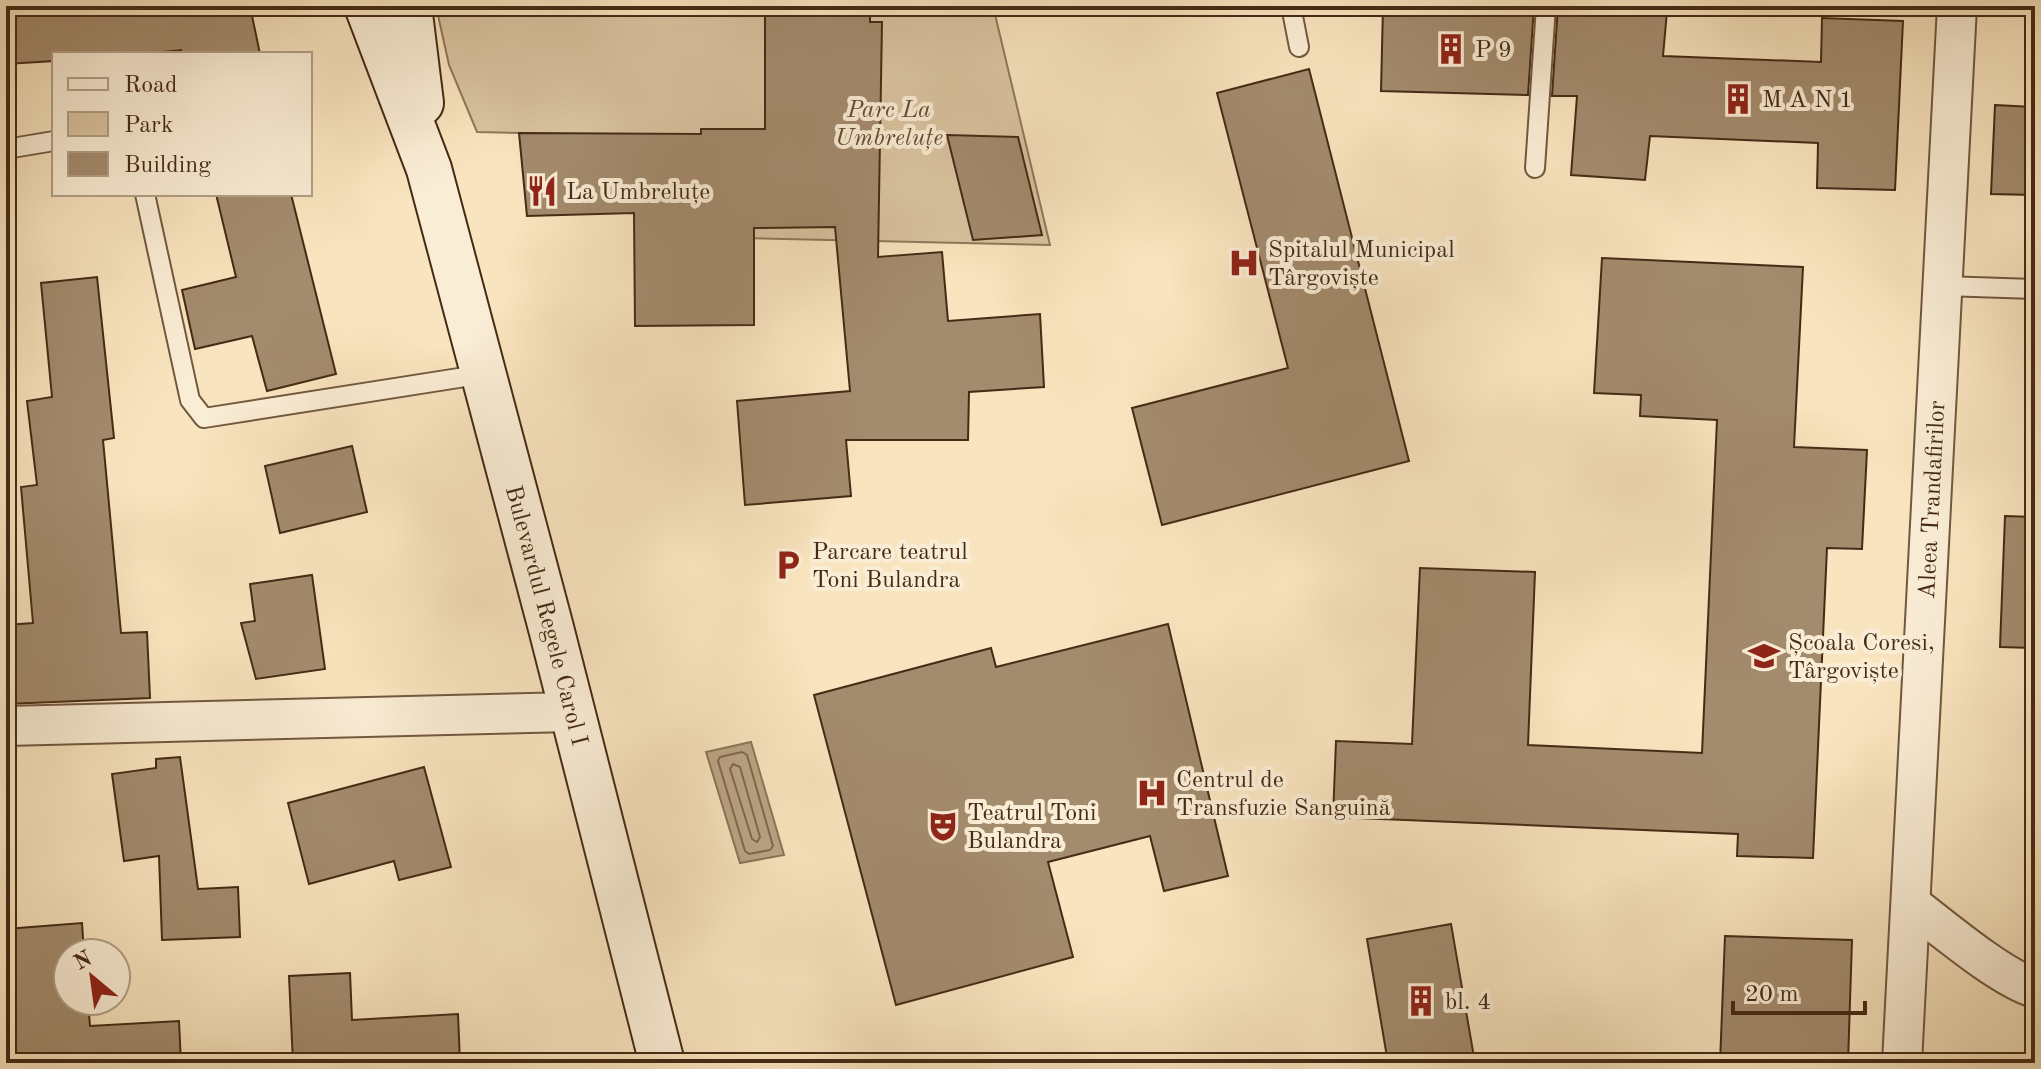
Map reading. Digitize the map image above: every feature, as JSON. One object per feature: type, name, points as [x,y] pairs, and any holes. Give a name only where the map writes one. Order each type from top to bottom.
[{"type":"main road","name":"Bulevardul Regele Carol I","points":[[367,6],[429,169],[662,1063]]},
{"type":"main road","name":"Bulevardul Regele Carol I","points":[[409,6],[429,169]]},
{"type":"street","name":"Aleea Trandafirilor","points":[[1902,1063],[1957,6]]},
{"type":"street","points":[[6,726],[572,712]]},
{"type":"street","points":[[1911,904],[1972,950],[2025,985],[2035,988]]},
{"type":"lane","points":[[1291,6],[1299,47]]},
{"type":"lane","points":[[1535,168],[1546,6]]},
{"type":"lane","points":[[6,149],[52,141]]},
{"type":"lane","points":[[145,196],[190,400],[204,418],[484,374]]},
{"type":"lane","points":[[1944,286],[2035,289]]},
{"type":"green space","name":"Parc La Umbreluțe","points":[[436,6],[993,6],[1050,245],[698,237],[519,133],[477,132],[449,65]]},
{"type":"water","points":[[751,742],[784,855],[740,863],[706,752]]},
{"type":"building","points":[[6,6],[250,6],[260,52],[52,52],[52,61],[6,64]]},
{"type":"building","points":[[765,6],[870,6],[870,22],[882,22],[878,257],[942,252],[948,321],[1040,314],[1044,387],[969,392],[968,440],[846,440],[851,496],[745,505],[737,401],[850,391],[835,227],[754,228],[754,325],[635,326],[634,213],[527,216],[519,133],[701,134],[701,129],[765,129]]},
{"type":"building","name":"P 9","points":[[1383,6],[1534,6],[1528,95],[1381,91]]},
{"type":"building","name":"M A N 1","points":[[1558,6],[1667,11],[1663,56],[1821,62],[1822,18],[1903,21],[1895,190],[1817,188],[1818,143],[1650,136],[1645,180],[1571,175],[1577,96],[1552,96]]},
{"type":"building","points":[[1309,69],[1409,461],[1162,525],[1132,408],[1288,368],[1217,93]]},
{"type":"building","points":[[1995,105],[2035,107],[2035,195],[1991,194]]},
{"type":"building","points":[[947,135],[1018,137],[1042,235],[973,240]]},
{"type":"building","points":[[216,196],[292,196],[336,374],[267,391],[252,336],[195,349],[182,290],[236,277]]},
{"type":"building","name":"Școala Coresi, Târgoviște","points":[[1602,258],[1803,267],[1794,447],[1867,450],[1862,549],[1827,548],[1813,858],[1737,856],[1738,834],[1333,817],[1336,741],[1412,744],[1420,568],[1535,572],[1528,745],[1702,753],[1717,420],[1640,416],[1641,395],[1594,393]]},
{"type":"building","points":[[97,277],[114,438],[103,440],[121,633],[147,632],[150,698],[6,704],[6,625],[33,623],[21,487],[37,485],[27,401],[52,397],[41,283]]},
{"type":"building","points":[[352,446],[367,512],[280,533],[265,466]]},
{"type":"building","points":[[2005,516],[2035,517],[2035,648],[2000,647]]},
{"type":"building","points":[[312,575],[325,669],[256,679],[241,623],[255,621],[250,584]]},
{"type":"building","name":"Teatrul Toni Bulandra","points":[[1168,624],[1228,876],[1164,891],[1150,836],[1048,862],[1073,957],[896,1005],[814,695],[991,648],[996,667]]},
{"type":"building","points":[[180,757],[198,889],[238,887],[240,937],[162,940],[159,856],[124,861],[112,774],[156,768],[156,759]]},
{"type":"building","points":[[424,767],[451,867],[399,880],[394,861],[309,884],[288,803]]},
{"type":"building","points":[[82,923],[83,937],[52,937],[52,1017],[89,1017],[90,1026],[179,1021],[181,1063],[8,1063],[6,929]]},
{"type":"building","name":"bl. 4","points":[[1451,924],[1475,1063],[1388,1063],[1367,939]]},
{"type":"building","points":[[1725,936],[1852,940],[1848,1063],[1720,1063]]},
{"type":"building","points":[[350,973],[352,1020],[458,1014],[460,1063],[293,1063],[289,976]]},
{"type":"place","name":"P 9","points":[[1451,49]]},
{"type":"place","name":"M A N 1","points":[[1738,99]]},
{"type":"place","name":"La Umbreluțe","points":[[542,191]]},
{"type":"place","name":"Spitalul Municipal Târgoviște","points":[[1244,263]]},
{"type":"place","name":"Parcare teatrul Toni Bulandra","points":[[788,565]]},
{"type":"place","name":"Școala Coresi, Târgoviște","points":[[1764,656]]},
{"type":"place","name":"Centrul de Transfuzie Sanguină","points":[[1152,793]]},
{"type":"place","name":"Teatrul Toni Bulandra","points":[[943,826]]},
{"type":"place","name":"bl. 4","points":[[1421,1001]]}]
